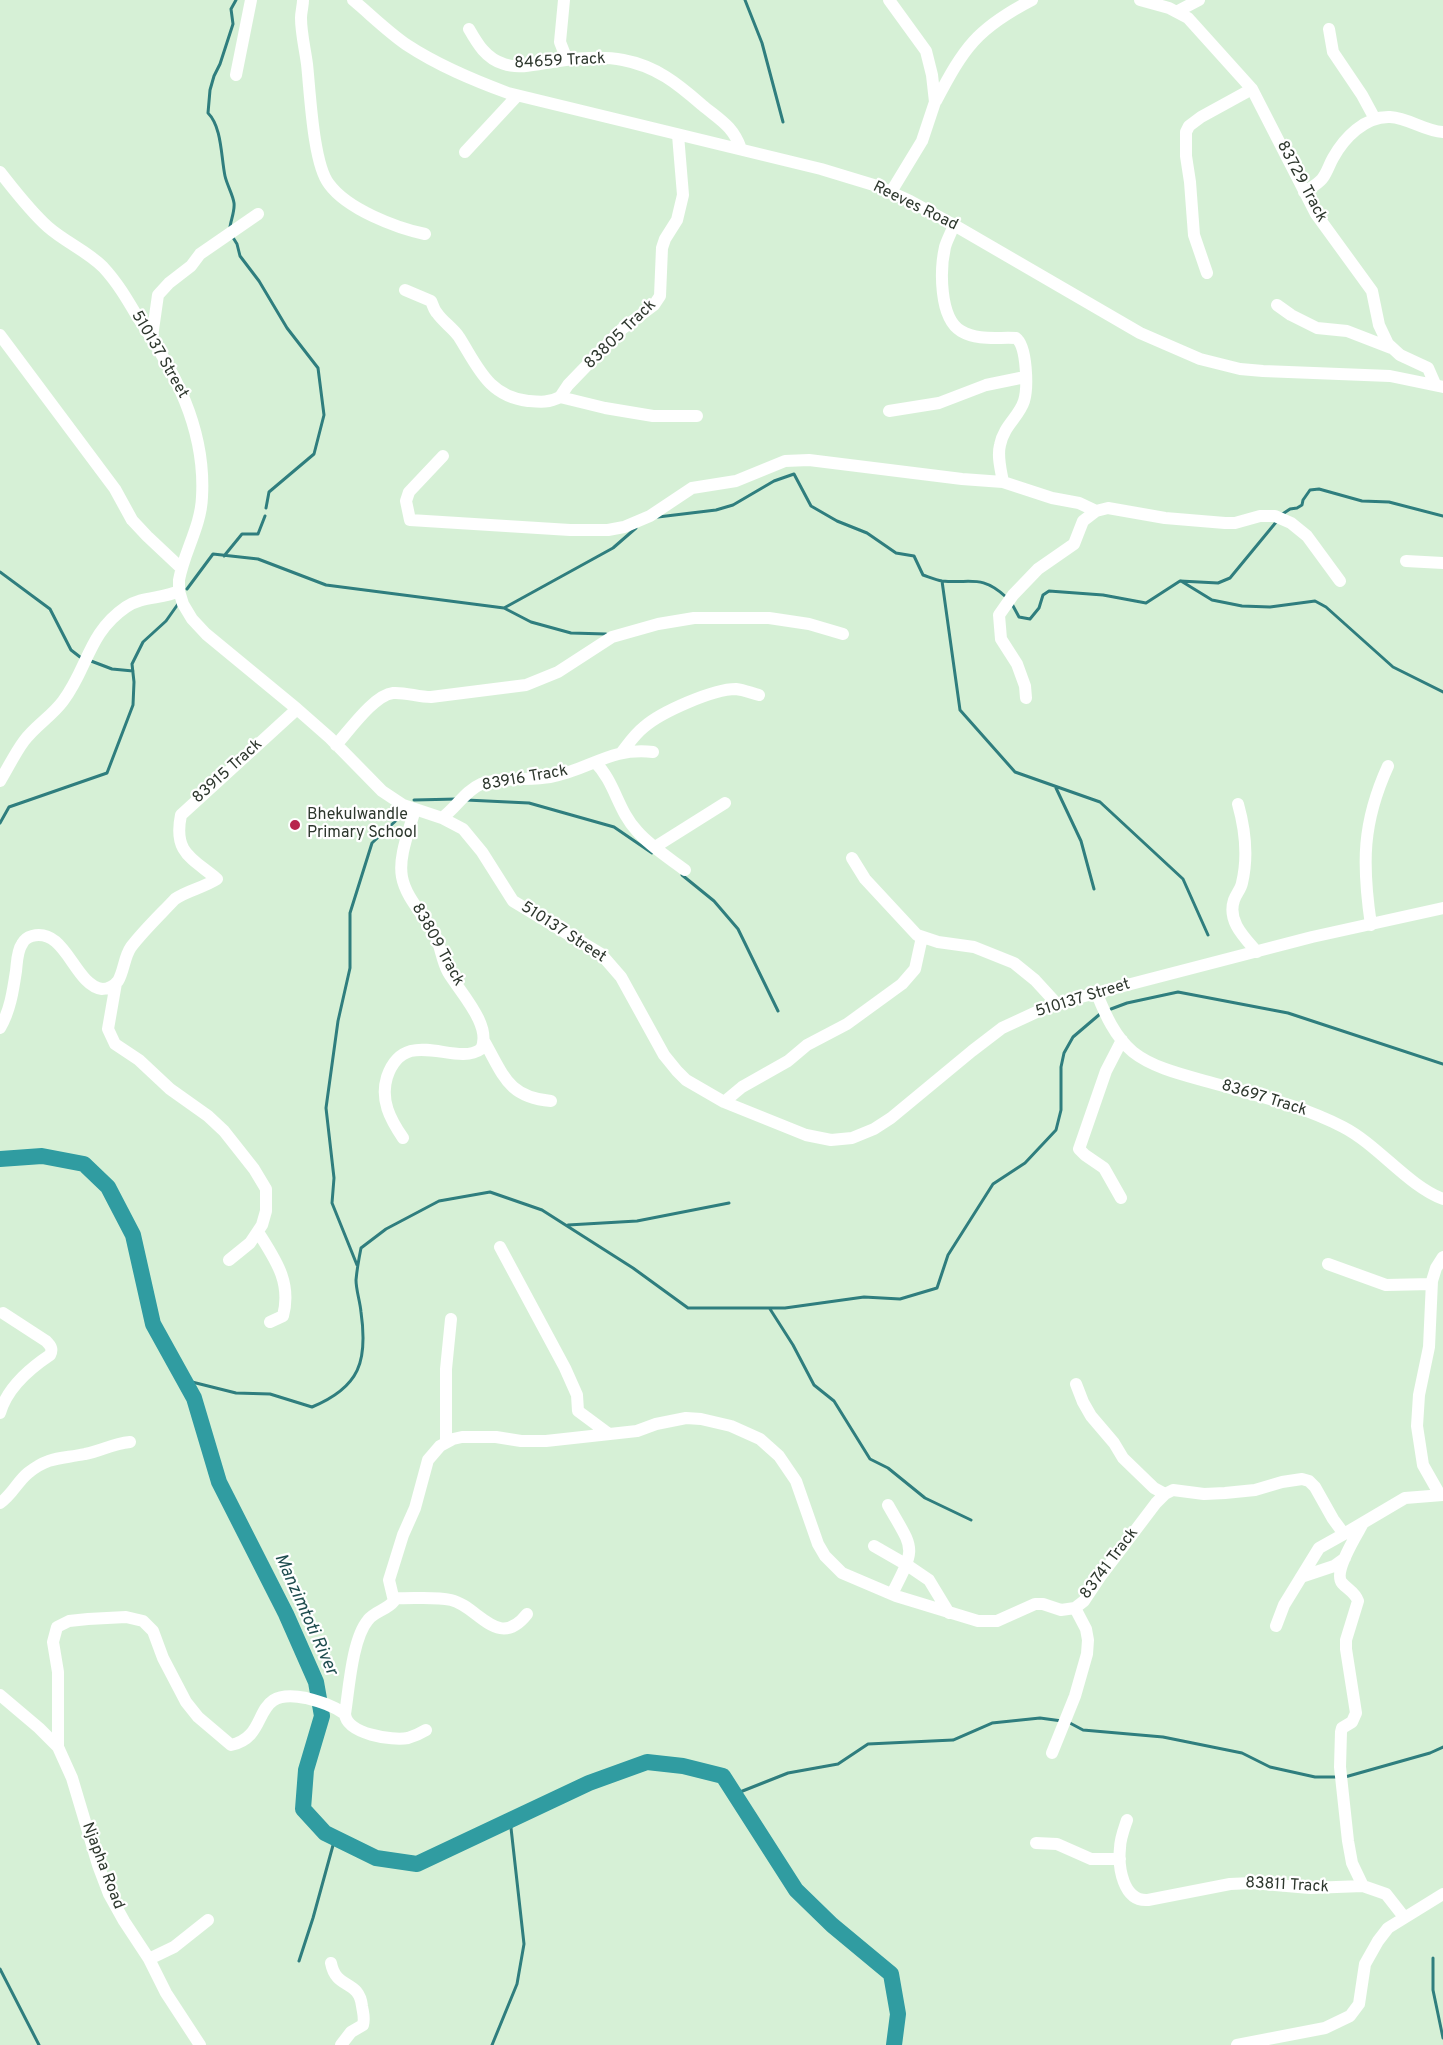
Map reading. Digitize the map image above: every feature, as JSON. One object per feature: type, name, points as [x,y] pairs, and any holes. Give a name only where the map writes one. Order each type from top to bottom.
[{"type":"street","points":[[236,75],[251,0]]},
{"type":"street","points":[[303,0],[301,18],[310,102],[321,163],[328,184],[359,208],[405,230],[425,234]]},
{"type":"street","name":"Reeves Road","points":[[353,0],[405,44],[434,61],[465,77],[517,96],[741,149],[846,176],[891,192],[954,225],[1140,333],[1200,359],[1240,369],[1366,373],[1402,377],[1439,386]]},
{"type":"street","points":[[564,0],[560,42],[567,60]]},
{"type":"street","points":[[889,0],[926,51],[935,102]]},
{"type":"street","points":[[891,192],[922,141],[935,102],[951,72],[974,39],[997,19],[1032,0]]},
{"type":"street","name":"83729 Track","points":[[1140,0],[1178,11],[1188,18],[1252,89],[1321,222],[1372,291],[1382,332],[1391,348]]},
{"type":"street","points":[[1178,11],[1199,0]]},
{"type":"street","name":"84659 Track","points":[[469,29],[489,56],[504,64],[523,65],[567,60],[616,59],[660,72],[674,80],[731,130],[736,135],[741,149]]},
{"type":"street","points":[[1329,29],[1333,52],[1362,94],[1375,120]]},
{"type":"street","points":[[1207,273],[1194,235],[1186,156],[1186,132],[1189,126],[1201,117],[1252,89]]},
{"type":"street","points":[[465,152],[517,96]]},
{"type":"street","points":[[1304,192],[1323,178],[1337,150],[1347,139],[1357,129],[1375,120],[1390,117],[1402,118],[1431,130],[1443,132]]},
{"type":"street","name":"83805 Track","points":[[562,393],[622,329],[654,305],[660,296],[662,248],[677,220],[684,195],[678,135]]},
{"type":"street","name":"510137 Street","points":[[0,172],[32,212],[50,229],[102,266],[117,284],[152,337],[177,380],[188,406],[202,472],[200,511],[181,568],[179,591],[183,604],[192,619],[206,634],[336,744],[387,795],[398,803],[457,825],[468,834],[513,901],[601,954],[621,977],[664,1055],[677,1071],[686,1080],[724,1102],[806,1135],[831,1140],[852,1138],[891,1118],[1002,1028],[1057,1004],[1257,952],[1443,908]]},
{"type":"street","points":[[152,337],[158,295],[200,254],[258,214]]},
{"type":"street","points":[[954,225],[945,248],[943,269],[944,300],[950,320],[955,327],[971,335],[983,338],[1018,339],[1023,348],[1024,402],[1005,428],[1000,446],[998,455],[1003,482]]},
{"type":"street","points":[[405,290],[431,301],[437,315],[459,336],[479,372],[500,392],[510,397],[550,402],[562,393],[605,408],[653,416],[697,417]]},
{"type":"street","points":[[1277,304],[1299,320],[1317,328],[1347,331],[1391,348],[1400,355],[1428,368],[1439,386]]},
{"type":"street","points":[[0,335],[115,489],[132,520],[181,568]]},
{"type":"street","points":[[889,411],[939,403],[986,385],[1025,377]]},
{"type":"street","points":[[443,456],[410,492],[406,501],[410,520],[570,531],[608,530],[624,527],[650,516],[692,488],[736,481],[777,463],[796,460],[1003,482],[1052,498],[1079,503],[1096,511]]},
{"type":"street","points":[[1026,698],[1025,686],[1017,664],[1001,639],[999,615],[1013,595],[1038,569],[1074,544],[1083,521],[1096,511],[1108,508],[1166,518],[1225,523],[1236,523],[1260,516],[1275,516],[1291,523],[1307,536],[1340,581]]},
{"type":"street","points":[[1406,561],[1443,563]]},
{"type":"street","points":[[0,781],[4,767],[24,740],[62,703],[93,642],[110,621],[133,603],[179,591]]},
{"type":"street","points":[[336,744],[370,705],[385,695],[397,693],[431,697],[526,685],[558,672],[612,637],[658,624],[694,618],[769,618],[809,624],[843,634]]},
{"type":"street","points":[[622,752],[635,735],[650,722],[700,698],[733,689],[759,695]]},
{"type":"street","name":"83915 Track","points":[[116,983],[131,948],[175,900],[183,893],[205,886],[217,879],[188,856],[183,849],[179,841],[181,815],[297,709]]},
{"type":"street","name":"83916 Track","points":[[442,818],[471,790],[483,783],[557,776],[622,752],[653,752]]},
{"type":"street","points":[[595,762],[611,783],[626,816],[637,831],[685,870]]},
{"type":"street","points":[[1371,925],[1364,866],[1366,834],[1370,815],[1388,766]]},
{"type":"street","points":[[655,847],[725,803]]},
{"type":"street","points":[[1238,804],[1242,819],[1245,857],[1242,885],[1233,901],[1232,915],[1239,930],[1257,952]]},
{"type":"street","name":"83809 Track","points":[[415,809],[403,855],[402,879],[406,890],[434,933],[448,972],[473,1009],[484,1041],[508,1082],[517,1091],[533,1099],[551,1101]]},
{"type":"street","points":[[852,858],[865,879],[881,898],[917,935],[938,942],[975,947],[1014,963],[1035,980],[1057,1004]]},
{"type":"street","points":[[0,1028],[7,1014],[13,991],[21,945],[29,937],[35,935],[49,937],[61,947],[94,986],[104,989],[116,983]]},
{"type":"street","points":[[724,1102],[742,1087],[788,1061],[807,1045],[847,1024],[902,984],[915,969],[922,938]]},
{"type":"street","points":[[116,983],[109,1022],[110,1037],[115,1044],[139,1060],[170,1089],[208,1116],[224,1131],[254,1169],[266,1189],[266,1211],[258,1232],[250,1243],[229,1260]]},
{"type":"street","name":"83697 Track","points":[[1097,994],[1104,1012],[1122,1040],[1137,1054],[1189,1077],[1303,1109],[1344,1127],[1426,1191],[1443,1199]]},
{"type":"street","points":[[1121,1198],[1104,1168],[1079,1149],[1106,1071],[1122,1040]]},
{"type":"street","points":[[403,1138],[389,1114],[384,1089],[389,1072],[398,1060],[415,1051],[426,1049],[472,1054],[481,1049],[484,1041]]},
{"type":"street","points":[[258,1232],[279,1265],[285,1282],[283,1316],[270,1322]]},
{"type":"street","points":[[500,1247],[565,1368],[577,1395],[578,1411],[609,1434]]},
{"type":"street","points":[[1276,1626],[1284,1605],[1320,1546],[1362,1525],[1405,1498],[1442,1495],[1423,1465],[1417,1426],[1419,1395],[1429,1347],[1431,1284],[1433,1275],[1443,1257]]},
{"type":"street","points":[[1328,1264],[1386,1285],[1431,1284]]},
{"type":"street","points":[[0,1413],[10,1391],[52,1351],[46,1341],[3,1313]]},
{"type":"street","points":[[426,1730],[405,1738],[380,1736],[364,1732],[350,1724],[345,1719],[345,1714],[356,1645],[362,1629],[371,1616],[391,1604],[394,1598],[390,1580],[403,1535],[415,1508],[428,1460],[446,1442],[446,1370],[451,1319]]},
{"type":"street","points":[[1076,1384],[1091,1416],[1114,1443],[1123,1458],[1154,1488],[1165,1494],[1178,1490],[1204,1494],[1225,1493],[1255,1490],[1302,1479],[1309,1481],[1315,1487],[1344,1534]]},
{"type":"street","name":"83741 Track","points":[[446,1442],[453,1439],[476,1437],[546,1441],[637,1431],[677,1419],[718,1422],[743,1431],[769,1445],[779,1456],[796,1481],[818,1544],[825,1556],[848,1576],[892,1594],[970,1620],[986,1622],[998,1621],[1035,1604],[1066,1611],[1075,1608],[1084,1601],[1126,1541],[1165,1494]]},
{"type":"street","points":[[0,1503],[21,1479],[45,1461],[62,1456],[86,1454],[105,1446],[130,1442]]},
{"type":"street","points":[[888,1504],[909,1543],[910,1557],[892,1594]]},
{"type":"street","points":[[1362,1525],[1341,1569],[1340,1580],[1356,1595],[1358,1601],[1346,1640],[1356,1713],[1352,1722],[1342,1728],[1340,1767],[1352,1863],[1363,1886]]},
{"type":"street","points":[[874,1546],[922,1574],[934,1586],[949,1613]]},
{"type":"street","points":[[1301,1577],[1334,1566],[1345,1558]]},
{"type":"street","points":[[394,1598],[454,1600],[490,1624],[505,1628],[517,1625],[527,1614]]},
{"type":"street","points":[[1052,1753],[1075,1696],[1087,1654],[1086,1629],[1075,1608]]},
{"type":"street","points":[[58,1747],[58,1666],[53,1638],[57,1627],[69,1621],[126,1617],[143,1621],[153,1631],[163,1658],[186,1702],[198,1717],[231,1745],[242,1742],[252,1735],[262,1712],[279,1697],[305,1698],[326,1703],[345,1714]]},
{"type":"street","name":"Njapha Road","points":[[0,1695],[58,1747],[72,1778],[109,1894],[149,1959],[166,1993],[200,2045]]},
{"type":"street","points":[[1036,1843],[1057,1844],[1091,1858],[1120,1857],[1120,1845],[1127,1820]]},
{"type":"street","name":"83811 Track","points":[[1120,1857],[1126,1888],[1133,1896],[1142,1900],[1230,1884],[1252,1883],[1310,1888],[1363,1886],[1386,1894],[1404,1917]]},
{"type":"street","points":[[1237,2045],[1325,2028],[1350,2016],[1359,2004],[1364,1969],[1369,1955],[1388,1928],[1443,1894]]},
{"type":"street","points":[[149,1959],[174,1947],[208,1920]]},
{"type":"street","points":[[331,1963],[338,1980],[352,1987],[360,1995],[364,2018],[363,2025],[351,2032],[341,2045]]},
{"type":"waterway","points":[[230,227],[234,209],[233,200],[225,176],[216,126],[208,113],[210,90],[233,24],[231,9],[236,0]]},
{"type":"waterway","points":[[745,0],[762,43],[783,122]]},
{"type":"waterway","points":[[232,236],[240,256],[259,281],[287,328],[318,368],[324,415],[314,454],[269,492],[266,508]]},
{"type":"waterway","points":[[658,517],[716,510],[733,505],[774,481],[794,474],[811,506],[837,521],[867,533],[896,553],[914,556],[923,575],[942,581],[976,582],[990,585],[1006,597]]},
{"type":"waterway","points":[[1281,515],[1302,505],[1310,490],[1319,489],[1362,501],[1389,502],[1443,516]]},
{"type":"waterway","points":[[224,556],[242,534],[258,534],[265,516]]},
{"type":"waterway","points":[[1012,604],[1019,617],[1030,619],[1039,608],[1043,595],[1049,591],[1103,595],[1146,603],[1180,581],[1218,583],[1230,578],[1277,521]]},
{"type":"waterway","points":[[504,608],[613,548],[636,528]]},
{"type":"waterway","points":[[187,589],[213,554],[258,559],[326,585],[504,608],[531,622],[571,633],[606,634]]},
{"type":"waterway","points":[[0,572],[50,609],[71,650],[80,657]]},
{"type":"waterway","points":[[942,581],[960,710],[1015,772],[1100,802],[1183,879],[1208,935]]},
{"type":"waterway","points":[[1181,581],[1212,600],[1242,606],[1270,607],[1315,601],[1326,607],[1393,667],[1443,692]]},
{"type":"waterway","points":[[0,823],[9,807],[107,773],[133,705],[132,664],[143,642],[166,621],[178,604]]},
{"type":"waterway","points":[[91,661],[112,669],[133,671]]},
{"type":"waterway","points":[[1056,788],[1081,841],[1094,889]]},
{"type":"waterway","points":[[414,800],[457,799]]},
{"type":"waterway","points":[[466,800],[529,803],[614,827],[652,853]]},
{"type":"waterway","points":[[357,1265],[332,1203],[334,1178],[326,1108],[338,1021],[350,968],[350,913],[372,843],[403,814]]},
{"type":"waterway","points":[[682,875],[714,901],[738,929],[778,1011]]},
{"type":"waterway","points":[[1111,1009],[1127,1003],[1178,992],[1288,1013],[1443,1064]]},
{"type":"waterway","points":[[184,1380],[236,1393],[270,1394],[312,1407],[328,1399],[341,1391],[350,1381],[361,1358],[363,1329],[356,1280],[361,1248],[386,1229],[439,1201],[490,1192],[542,1210],[633,1268],[688,1308],[785,1308],[864,1297],[900,1299],[937,1288],[948,1255],[993,1184],[1025,1163],[1056,1130],[1061,1110],[1061,1067],[1064,1053],[1073,1037],[1100,1014]]},
{"type":"waterway","name":"Manzimtoti River","points":[[0,1159],[42,1156],[84,1164],[108,1187],[133,1235],[153,1324],[194,1398],[219,1482],[286,1614],[316,1682],[322,1716],[306,1770],[303,1809],[325,1833],[376,1858],[417,1864],[589,1783],[647,1762],[683,1766],[723,1776],[796,1890],[832,1925],[891,1974],[898,2014],[894,2045]]},
{"type":"waterway","points":[[568,1225],[637,1221],[729,1203]]},
{"type":"waterway","points":[[770,1309],[793,1345],[814,1385],[834,1401],[870,1459],[888,1468],[925,1498],[971,1520]]},
{"type":"waterway","points":[[735,1794],[788,1773],[838,1764],[868,1744],[953,1740],[992,1723],[1040,1718],[1062,1721]]},
{"type":"waterway","points":[[1068,1722],[1083,1730],[1163,1737],[1242,1753],[1270,1767],[1315,1777],[1338,1777]]},
{"type":"waterway","points":[[1345,1777],[1430,1753],[1443,1747]]},
{"type":"waterway","points":[[492,2045],[517,1984],[524,1944],[510,1819]]},
{"type":"waterway","points":[[299,1961],[335,1838]]},
{"type":"waterway","points":[[1433,1958],[1433,1990],[1443,2038]]},
{"type":"waterway","points":[[0,1969],[39,2045]]},
{"type":"place","name":"Bhekulwandle Primary School","points":[[295,825]]}]
